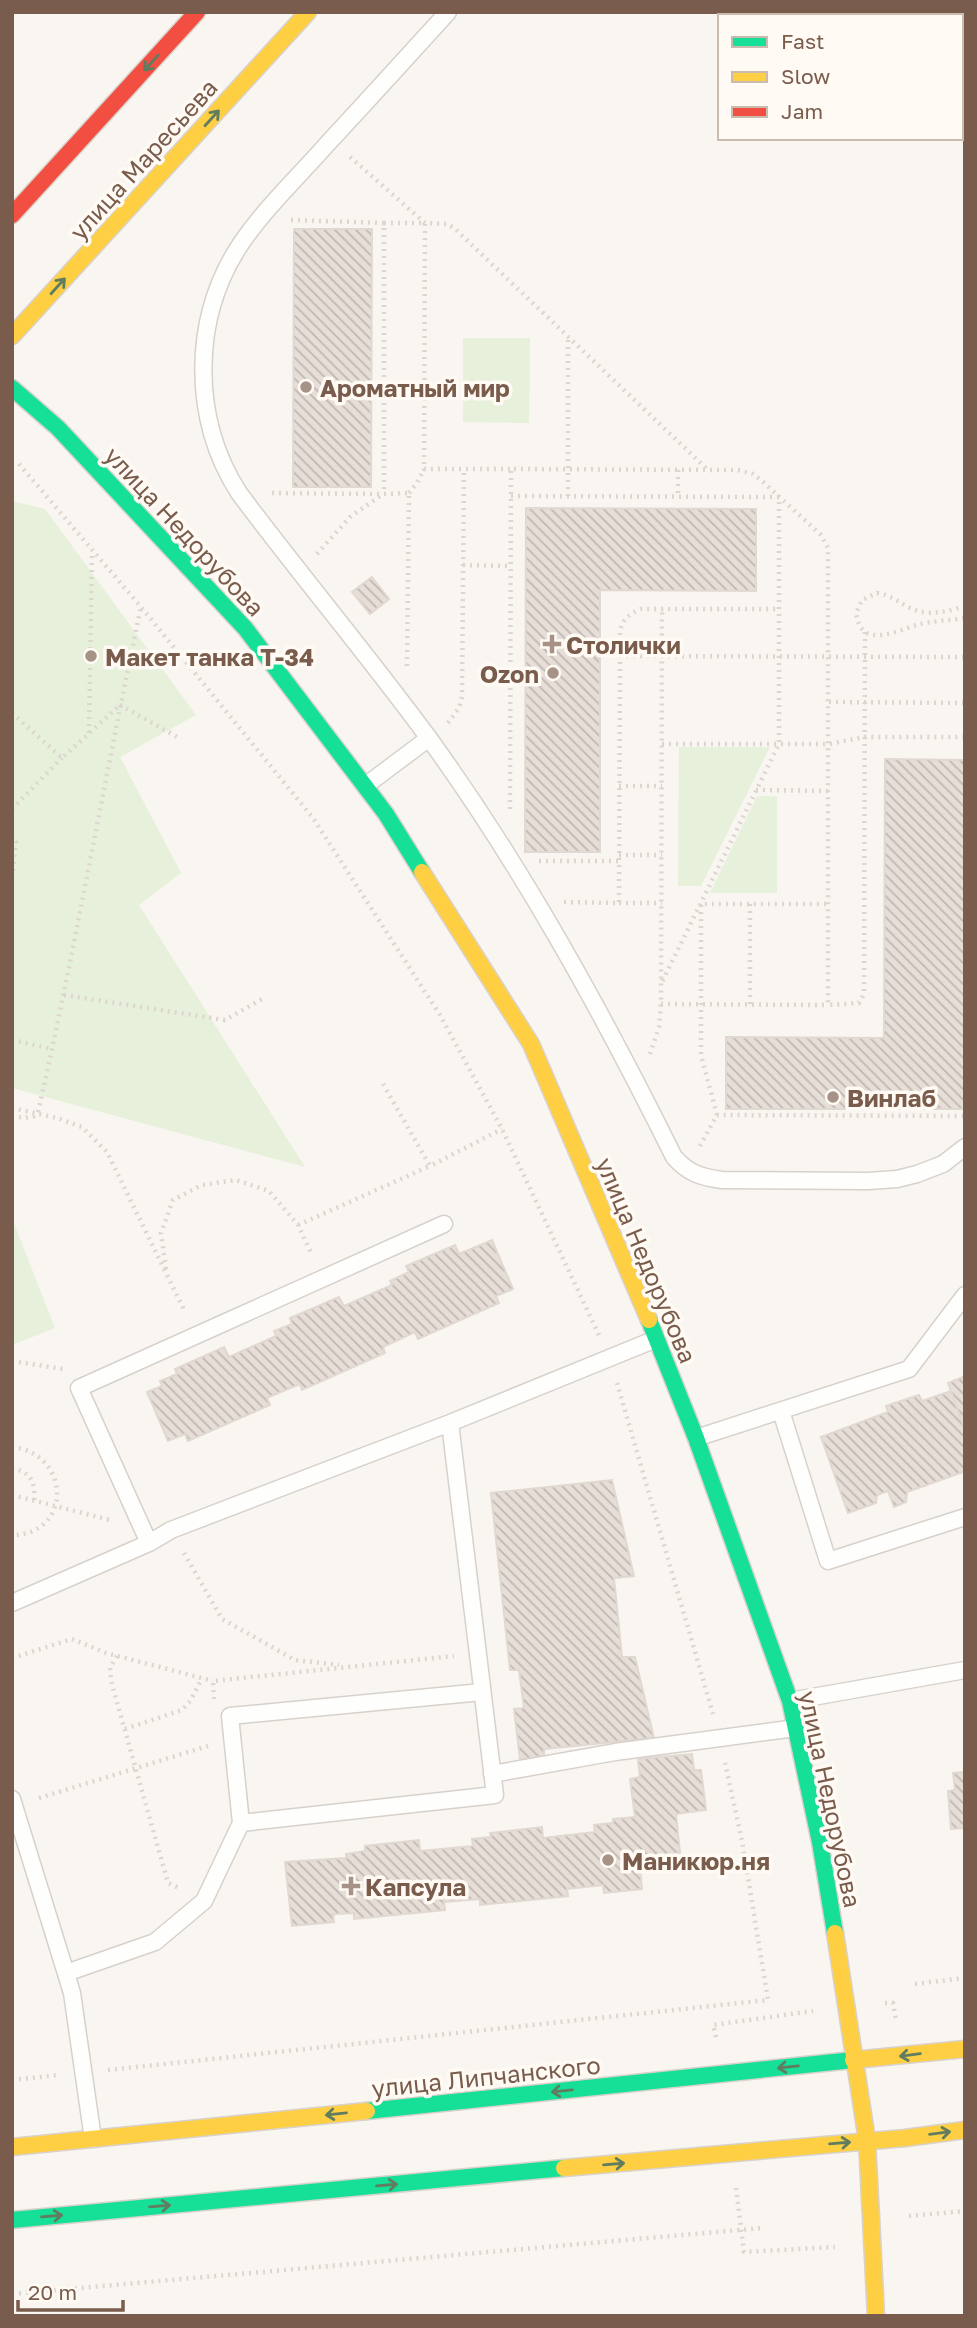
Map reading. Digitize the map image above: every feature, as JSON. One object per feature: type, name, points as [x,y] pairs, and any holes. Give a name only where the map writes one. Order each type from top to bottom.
[{"type":"street","points":[[12,215],[197,12]]},
{"type":"street","name":"улица Маресьева","points":[[12,336],[307,12]]},
{"type":"street","name":"улица Недорубова","points":[[12,388],[58,428],[245,628],[386,814],[530,1044],[625,1260],[696,1438],[790,1700],[820,1842],[856,2060],[867,2140],[876,2316]]},
{"type":"street","name":"улица Липчанского","points":[[12,2147],[965,2049]]},
{"type":"street","points":[[12,2220],[905,2138],[965,2130]]},
{"type":"lane","points":[[448,12],[259,220],[228,266],[214,299],[204,355],[206,413],[221,461],[240,493],[429,738],[535,902],[576,971],[674,1157],[685,1170],[699,1177],[722,1181],[897,1179],[943,1164],[965,1147]]},
{"type":"lane","points":[[365,786],[429,738]]},
{"type":"lane","points":[[146,1536],[79,1388],[444,1224]]},
{"type":"lane","points":[[696,1438],[909,1368],[965,1296]]},
{"type":"lane","points":[[12,1604],[146,1536],[171,1531],[450,1423],[656,1339]]},
{"type":"lane","points":[[781,1410],[828,1561],[965,1517]]},
{"type":"lane","points":[[241,1823],[495,1795],[450,1423]]},
{"type":"lane","points":[[790,1700],[965,1670]]},
{"type":"lane","points":[[66,1973],[155,1942],[204,1901],[241,1823],[230,1716],[482,1692]]},
{"type":"lane","points":[[492,1774],[615,1752],[796,1728]]},
{"type":"lane","points":[[13,1803],[72,1993],[93,2139]]},
{"type":"path","points":[[332,140],[425,223],[424,469],[408,493],[407,709]]},
{"type":"path","points":[[259,220],[447,224],[708,470]]},
{"type":"path","points":[[384,222],[384,494]]},
{"type":"path","points":[[568,336],[568,496]]},
{"type":"path","points":[[12,2080],[768,2000],[742,1841],[720,1740],[609,1358],[502,1129],[440,1014],[313,818],[141,607],[19,464]]},
{"type":"path","points":[[424,469],[746,471],[761,480],[821,535],[828,548],[828,1005]]},
{"type":"path","points":[[429,738],[454,717],[462,696],[464,469]]},
{"type":"path","points":[[511,469],[509,861],[662,855]]},
{"type":"path","points":[[678,469],[678,497]]},
{"type":"path","points":[[240,493],[408,493]]},
{"type":"path","points":[[301,572],[350,517],[384,494]]},
{"type":"path","points":[[511,496],[779,497]]},
{"type":"path","points":[[661,984],[779,744],[779,497]]},
{"type":"path","points":[[89,733],[93,550]]},
{"type":"path","points":[[463,565],[510,565]]},
{"type":"path","points":[[965,606],[940,612],[919,612],[894,597],[877,593],[867,596],[858,605],[857,622],[865,631],[877,636],[922,624],[965,618]]},
{"type":"path","points":[[12,1116],[25,1118],[38,1112],[141,607]]},
{"type":"path","points":[[619,903],[620,632],[623,621],[628,614],[641,609],[779,609]]},
{"type":"path","points":[[636,1083],[656,1041],[661,1004],[662,609]]},
{"type":"path","points":[[661,1004],[859,1003],[864,993],[865,631]]},
{"type":"path","points":[[620,656],[965,657]]},
{"type":"path","points":[[829,702],[965,703]]},
{"type":"path","points":[[12,809],[120,705]]},
{"type":"path","points":[[120,705],[179,738]]},
{"type":"path","points":[[12,713],[62,758]]},
{"type":"path","points":[[662,744],[829,744],[865,737],[965,737]]},
{"type":"path","points":[[619,786],[662,786]]},
{"type":"path","points":[[756,790],[829,791]]},
{"type":"path","points":[[12,835],[16,842],[12,879]]},
{"type":"path","points":[[535,902],[662,903]]},
{"type":"path","points":[[701,904],[828,904]]},
{"type":"path","points":[[685,1170],[717,1115],[703,1069],[700,1004],[701,904]]},
{"type":"path","points":[[750,904],[750,1004]]},
{"type":"path","points":[[64,995],[225,1020],[262,999]]},
{"type":"path","points":[[12,1040],[52,1049]]},
{"type":"path","points":[[383,1084],[430,1166]]},
{"type":"path","points":[[12,1108],[38,1112],[82,1128],[107,1152],[196,1335]]},
{"type":"path","points":[[717,1115],[965,1116]]},
{"type":"path","points":[[298,1225],[430,1166],[502,1129]]},
{"type":"path","points":[[166,1273],[161,1233],[173,1200],[202,1185],[236,1181],[269,1191],[298,1225],[322,1279]]},
{"type":"path","points":[[12,1447],[35,1453],[46,1461],[56,1482],[55,1507],[43,1526],[32,1532],[12,1535]]},
{"type":"path","points":[[12,1468],[24,1471],[33,1480],[34,1501]]},
{"type":"path","points":[[12,1496],[146,1536]]},
{"type":"path","points":[[171,1531],[222,1619],[295,1660],[350,1667],[360,1704]]},
{"type":"path","points":[[12,1658],[72,1639],[117,1656],[212,1681]]},
{"type":"path","points":[[117,1656],[110,1668],[111,1681],[168,1883],[204,1901]]},
{"type":"path","points":[[125,1729],[182,1710],[191,1700],[202,1678]]},
{"type":"path","points":[[13,1803],[232,1740]]},
{"type":"path","points":[[915,1984],[965,1978]]},
{"type":"path","points":[[909,2216],[965,2211]]},
{"type":"path","points":[[12,2294],[762,2228]]},
{"type":"path","points":[[744,2252],[873,2244]]},
{"type":"green space","points":[[463,338],[530,338],[529,423],[463,422]]},
{"type":"green space","points":[[12,501],[45,509],[196,715],[120,757],[181,873],[139,905],[305,1167],[12,1088]]},
{"type":"green space","points":[[679,747],[770,747],[701,886],[678,886]]},
{"type":"green space","points":[[757,796],[777,796],[777,893],[710,893]]},
{"type":"green space","points":[[12,1218],[55,1328],[12,1345]]},
{"type":"building","points":[[294,229],[372,229],[371,487],[293,487]]},
{"type":"building","points":[[526,508],[756,509],[756,591],[600,590],[600,852],[525,852]]},
{"type":"building","points":[[372,577],[389,599],[370,614],[352,592]]},
{"type":"building","points":[[885,759],[965,760],[964,1109],[726,1109],[726,1037],[884,1038]]},
{"type":"building","points":[[492,1240],[513,1289],[496,1296],[499,1303],[418,1339],[415,1332],[383,1347],[385,1353],[302,1390],[300,1384],[267,1398],[270,1405],[188,1441],[185,1434],[168,1441],[147,1392],[162,1386],[160,1381],[177,1374],[175,1369],[224,1347],[229,1357],[276,1336],[274,1331],[292,1324],[290,1318],[339,1297],[344,1306],[392,1285],[390,1281],[409,1272],[406,1266],[455,1245],[459,1254]]},
{"type":"building","points":[[965,1376],[965,1430],[948,1383]]},
{"type":"building","points":[[951,1391],[965,1430],[965,1476],[963,1472],[907,1492],[906,1502],[894,1507],[888,1491],[877,1495],[876,1503],[848,1513],[821,1437],[888,1412],[886,1406],[919,1395],[922,1401]]},
{"type":"building","points":[[612,1480],[634,1576],[614,1578],[622,1657],[635,1657],[654,1738],[544,1749],[544,1757],[520,1759],[514,1709],[524,1708],[519,1670],[510,1670],[491,1493]]},
{"type":"building","points":[[692,1754],[694,1770],[701,1770],[706,1810],[676,1814],[680,1853],[639,1858],[642,1889],[604,1893],[603,1885],[567,1889],[568,1896],[480,1905],[480,1899],[444,1902],[445,1910],[354,1919],[354,1913],[336,1914],[333,1915],[334,1922],[292,1926],[285,1862],[346,1858],[346,1854],[365,1851],[365,1846],[419,1840],[420,1851],[473,1846],[472,1839],[491,1837],[490,1833],[542,1827],[543,1838],[595,1832],[594,1825],[613,1823],[613,1819],[635,1817],[630,1779],[640,1777],[638,1759]]},
{"type":"building","points":[[965,1772],[965,1828],[951,1829],[948,1791],[955,1790],[953,1773]]},
{"type":"traffic: fast","points":[[12,388],[58,428],[245,628],[386,814],[422,872]]},
{"type":"traffic: fast","points":[[649,1320],[696,1438],[790,1701],[820,1842],[835,1933]]},
{"type":"traffic: fast","points":[[367,2111],[853,2060]]},
{"type":"traffic: fast","points":[[12,2220],[564,2168]]},
{"type":"traffic: slow","points":[[12,336],[308,12]]},
{"type":"traffic: slow","points":[[422,872],[531,1044],[649,1320]]},
{"type":"traffic: slow","points":[[835,1933],[867,2140],[876,2316]]},
{"type":"traffic: slow","points":[[853,2060],[965,2049]]},
{"type":"traffic: slow","points":[[12,2147],[367,2111]]},
{"type":"traffic: slow","points":[[564,2168],[905,2138],[965,2130]]},
{"type":"traffic: jam","points":[[12,215],[197,12]]},
{"type":"place","name":"Ароматный мир","points":[[306,387]]},
{"type":"place","name":"Столички","points":[[552,644]]},
{"type":"place","name":"Макет танка Т-34","points":[[91,656]]},
{"type":"place","name":"Ozon","points":[[553,673]]},
{"type":"place","name":"Винлаб","points":[[833,1097]]},
{"type":"place","name":"Маникюр.ня","points":[[608,1860]]},
{"type":"place","name":"Капсула","points":[[351,1886]]}]
